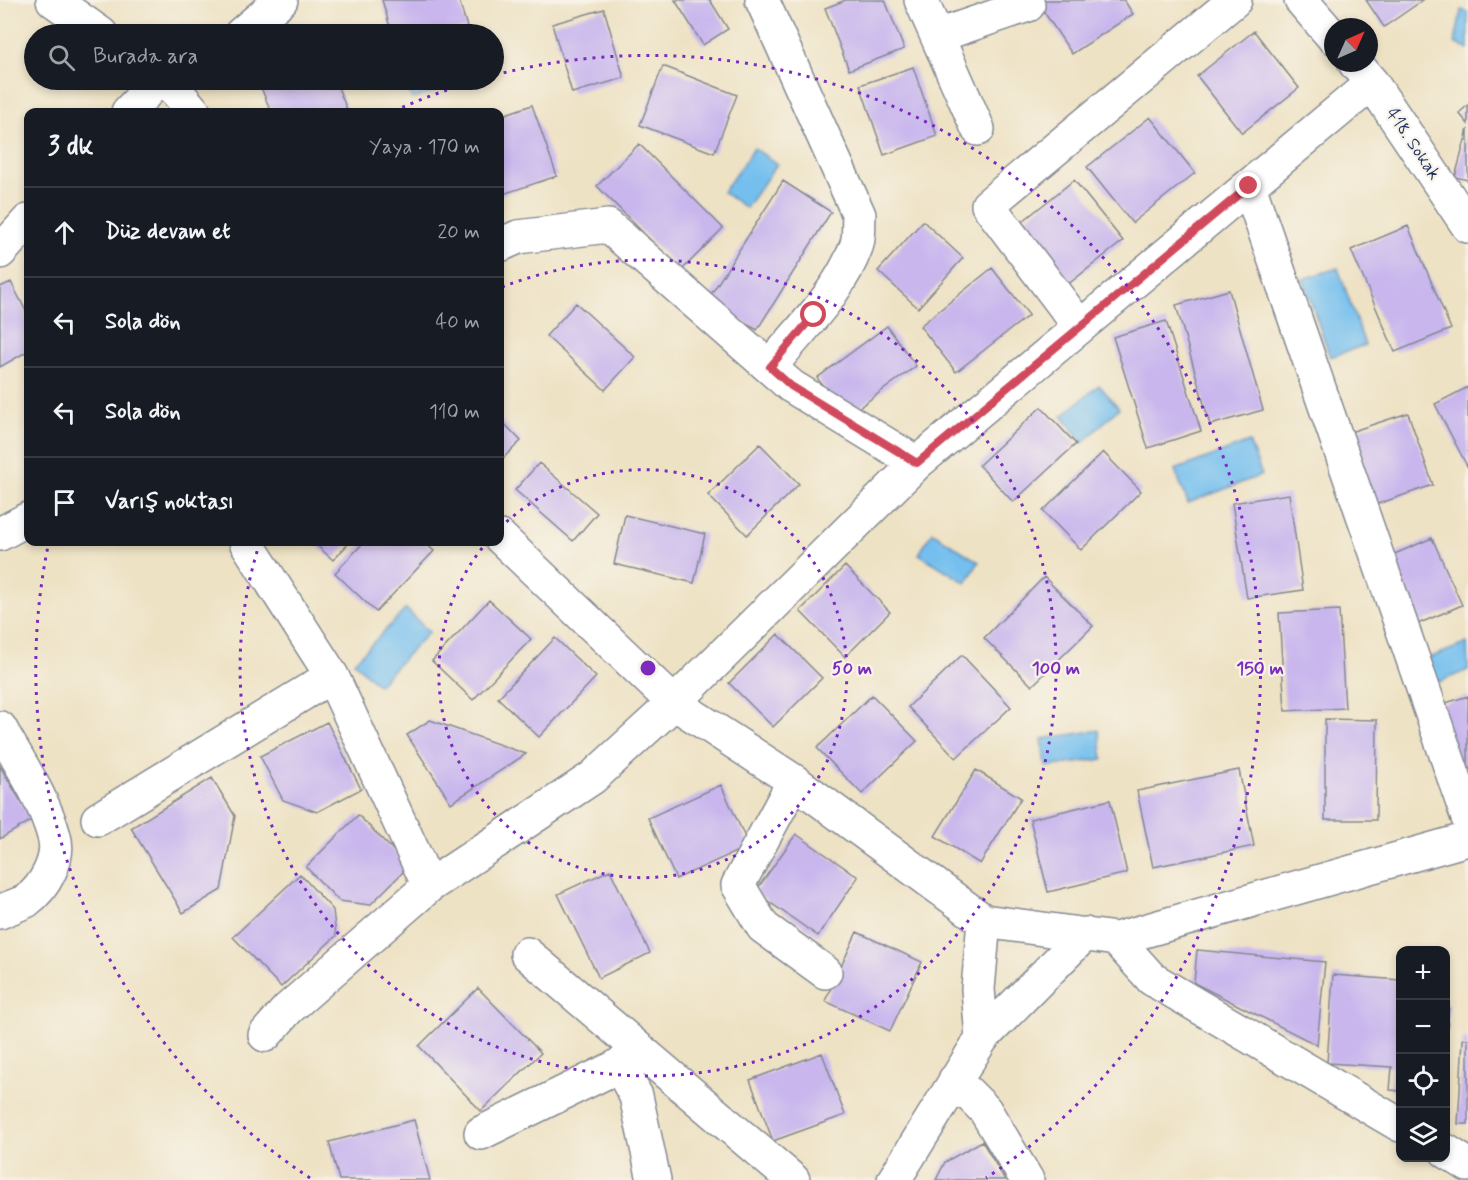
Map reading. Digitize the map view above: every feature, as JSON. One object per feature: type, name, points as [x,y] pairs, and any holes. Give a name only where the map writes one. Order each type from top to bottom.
[{"type":"street","points":[[53,0],[87,24]]},
{"type":"street","points":[[253,24],[281,0]]},
{"type":"street","points":[[762,0],[859,215],[857,246],[841,278],[814,315],[770,367]]},
{"type":"street","points":[[921,0],[978,129]]},
{"type":"street","points":[[1080,327],[988,205],[1235,0]]},
{"type":"street","points":[[1301,0],[1324,27]]},
{"type":"street","points":[[937,36],[1028,5]]},
{"type":"street","points":[[265,1035],[288,1009],[429,886],[592,778],[674,703],[917,463],[1249,186],[1364,73]]},
{"type":"street","name":"418. Sokak","points":[[1364,73],[1468,226]]},
{"type":"street","points":[[136,108],[172,90]]},
{"type":"street","points":[[1249,186],[1468,818]]},
{"type":"street","points":[[0,252],[24,225]]},
{"type":"street","points":[[504,243],[518,237],[608,226],[791,386],[917,463]]},
{"type":"street","points":[[0,534],[24,521]]},
{"type":"street","points":[[504,541],[674,703],[794,781],[984,921],[1101,937],[1468,838]]},
{"type":"street","points":[[249,546],[332,676],[429,886]]},
{"type":"street","points":[[98,819],[332,676]]},
{"type":"street","points":[[0,728],[34,790],[55,838],[52,868],[45,879],[27,900],[0,912]]},
{"type":"street","points":[[794,781],[738,885],[763,927],[825,972]]},
{"type":"street","points":[[982,1038],[978,989],[984,921]]},
{"type":"street","points":[[894,1180],[982,1038],[1101,937]]},
{"type":"street","points":[[1101,937],[1152,979],[1396,1122]]},
{"type":"street","points":[[527,954],[631,1060],[793,1180]]},
{"type":"street","points":[[482,1133],[631,1060]]},
{"type":"street","points":[[631,1060],[636,1096],[654,1180]]},
{"type":"street","points":[[955,1080],[985,1110],[1027,1180]]},
{"type":"street","points":[[1450,1154],[1468,1165]]},
{"type":"water","points":[[1461,10],[1468,12],[1468,50],[1455,43]]},
{"type":"water","points":[[409,90],[439,90],[412,99]]},
{"type":"water","points":[[754,148],[777,164],[746,208],[723,192]]},
{"type":"water","points":[[1338,268],[1365,345],[1330,357],[1303,279]]},
{"type":"water","points":[[1099,385],[1119,408],[1083,443],[1062,416]]},
{"type":"water","points":[[1249,442],[1262,475],[1188,503],[1175,470]]},
{"type":"water","points":[[932,532],[979,562],[966,583],[919,554]]},
{"type":"water","points":[[406,609],[429,632],[378,685],[354,662]]},
{"type":"water","points":[[1467,643],[1468,670],[1429,686],[1419,662]]},
{"type":"water","points":[[1099,730],[1103,759],[1046,767],[1042,739]]},
{"type":"building","points":[[382,0],[459,0],[466,24],[389,24]]},
{"type":"building","points":[[675,0],[710,0],[728,29],[703,45]]},
{"type":"building","points":[[846,0],[885,0],[904,49],[849,70],[825,8]]},
{"type":"building","points":[[1036,0],[1124,0],[1133,14],[1072,54]]},
{"type":"building","points":[[1366,0],[1423,0],[1384,27]]},
{"type":"building","points":[[604,9],[624,78],[572,93],[552,24]]},
{"type":"building","points":[[1254,31],[1299,88],[1242,133],[1197,76]]},
{"type":"building","points":[[663,66],[737,95],[714,153],[640,125]]},
{"type":"building","points":[[913,67],[937,136],[884,155],[860,85]]},
{"type":"building","points":[[262,90],[339,90],[346,108],[269,108]]},
{"type":"building","points":[[532,105],[557,176],[504,194],[504,115]]},
{"type":"building","points":[[1468,105],[1468,124],[1459,113]]},
{"type":"building","points":[[1150,117],[1195,173],[1132,223],[1087,167]]},
{"type":"building","points":[[1468,129],[1468,180],[1455,177]]},
{"type":"building","points":[[639,144],[723,228],[681,271],[597,186]]},
{"type":"building","points":[[1074,180],[1123,241],[1062,289],[1013,229]]},
{"type":"building","points":[[783,181],[831,212],[757,330],[708,299]]},
{"type":"building","points":[[923,221],[963,258],[918,308],[878,271]]},
{"type":"building","points":[[1408,226],[1451,329],[1395,352],[1351,250]]},
{"type":"building","points":[[992,268],[1029,315],[956,372],[920,326]]},
{"type":"building","points":[[11,282],[24,307],[24,353],[0,367],[0,287]]},
{"type":"building","points":[[1229,290],[1263,410],[1210,425],[1176,305]]},
{"type":"building","points":[[576,303],[635,357],[605,390],[546,336]]},
{"type":"building","points":[[1166,321],[1201,431],[1148,448],[1113,337]]},
{"type":"building","points":[[887,326],[916,366],[846,417],[817,378]]},
{"type":"building","points":[[1468,387],[1468,468],[1435,404]]},
{"type":"building","points":[[1041,407],[1076,444],[1013,502],[979,465]]},
{"type":"building","points":[[1408,413],[1433,485],[1369,507],[1344,434]]},
{"type":"building","points":[[504,423],[521,441],[504,457]]},
{"type":"building","points":[[760,444],[799,484],[747,535],[708,495]]},
{"type":"building","points":[[1103,452],[1141,491],[1081,550],[1043,511]]},
{"type":"building","points":[[539,463],[597,513],[573,541],[515,490]]},
{"type":"building","points":[[1289,494],[1303,590],[1247,598],[1232,503]]},
{"type":"building","points":[[625,515],[705,534],[694,583],[614,564]]},
{"type":"building","points":[[1432,538],[1462,605],[1413,626],[1383,559]]},
{"type":"building","points":[[317,546],[346,546],[333,560]]},
{"type":"building","points":[[360,546],[428,546],[434,551],[376,612],[335,573]]},
{"type":"building","points":[[845,566],[890,612],[845,657],[800,611]]},
{"type":"building","points":[[1044,577],[1093,626],[1032,686],[984,638]]},
{"type":"building","points":[[489,600],[531,639],[473,700],[432,661]]},
{"type":"building","points":[[1339,610],[1345,708],[1285,711],[1279,613]]},
{"type":"building","points":[[778,634],[822,678],[773,727],[729,683]]},
{"type":"building","points":[[555,638],[596,677],[539,737],[498,698]]},
{"type":"building","points":[[962,655],[1011,707],[956,758],[908,707]]},
{"type":"building","points":[[872,695],[917,741],[862,794],[817,748]]},
{"type":"building","points":[[1468,696],[1468,783],[1436,706]]},
{"type":"building","points":[[1325,719],[1377,720],[1376,820],[1325,820]]},
{"type":"building","points":[[430,720],[526,754],[451,803],[407,735]]},
{"type":"building","points":[[327,722],[361,789],[317,812],[283,800],[260,756]]},
{"type":"building","points":[[0,766],[32,820],[0,839]]},
{"type":"building","points":[[976,770],[1021,798],[980,864],[935,836]]},
{"type":"building","points":[[1239,770],[1254,846],[1153,867],[1137,791]]},
{"type":"building","points":[[212,778],[235,816],[221,890],[183,913],[131,828]]},
{"type":"building","points":[[721,785],[749,846],[676,879],[648,818]]},
{"type":"building","points":[[1110,800],[1127,873],[1048,892],[1030,819]]},
{"type":"building","points":[[358,815],[409,866],[370,905],[339,901],[306,867]]},
{"type":"building","points":[[796,834],[858,877],[818,936],[755,892]]},
{"type":"building","points":[[610,870],[650,953],[599,978],[558,894]]},
{"type":"building","points":[[300,874],[333,910],[336,936],[281,987],[233,937]]},
{"type":"building","points":[[857,932],[922,962],[890,1031],[825,1001]]},
{"type":"building","points":[[1197,950],[1325,962],[1317,1045],[1194,983]]},
{"type":"building","points":[[1333,975],[1396,980],[1396,1091],[1390,1090],[1392,1067],[1327,1063]]},
{"type":"building","points":[[478,988],[541,1053],[481,1111],[419,1046]]},
{"type":"building","points":[[1463,1039],[1468,1039],[1468,1124],[1458,1124]]},
{"type":"building","points":[[822,1053],[845,1115],[773,1141],[750,1080]]},
{"type":"building","points":[[414,1120],[430,1180],[339,1180],[329,1142]]},
{"type":"building","points":[[982,1141],[1005,1180],[936,1180],[945,1162]]},
{"type":"route","points":[[814,315],[770,367],[791,386],[917,463],[1249,186]]}]
